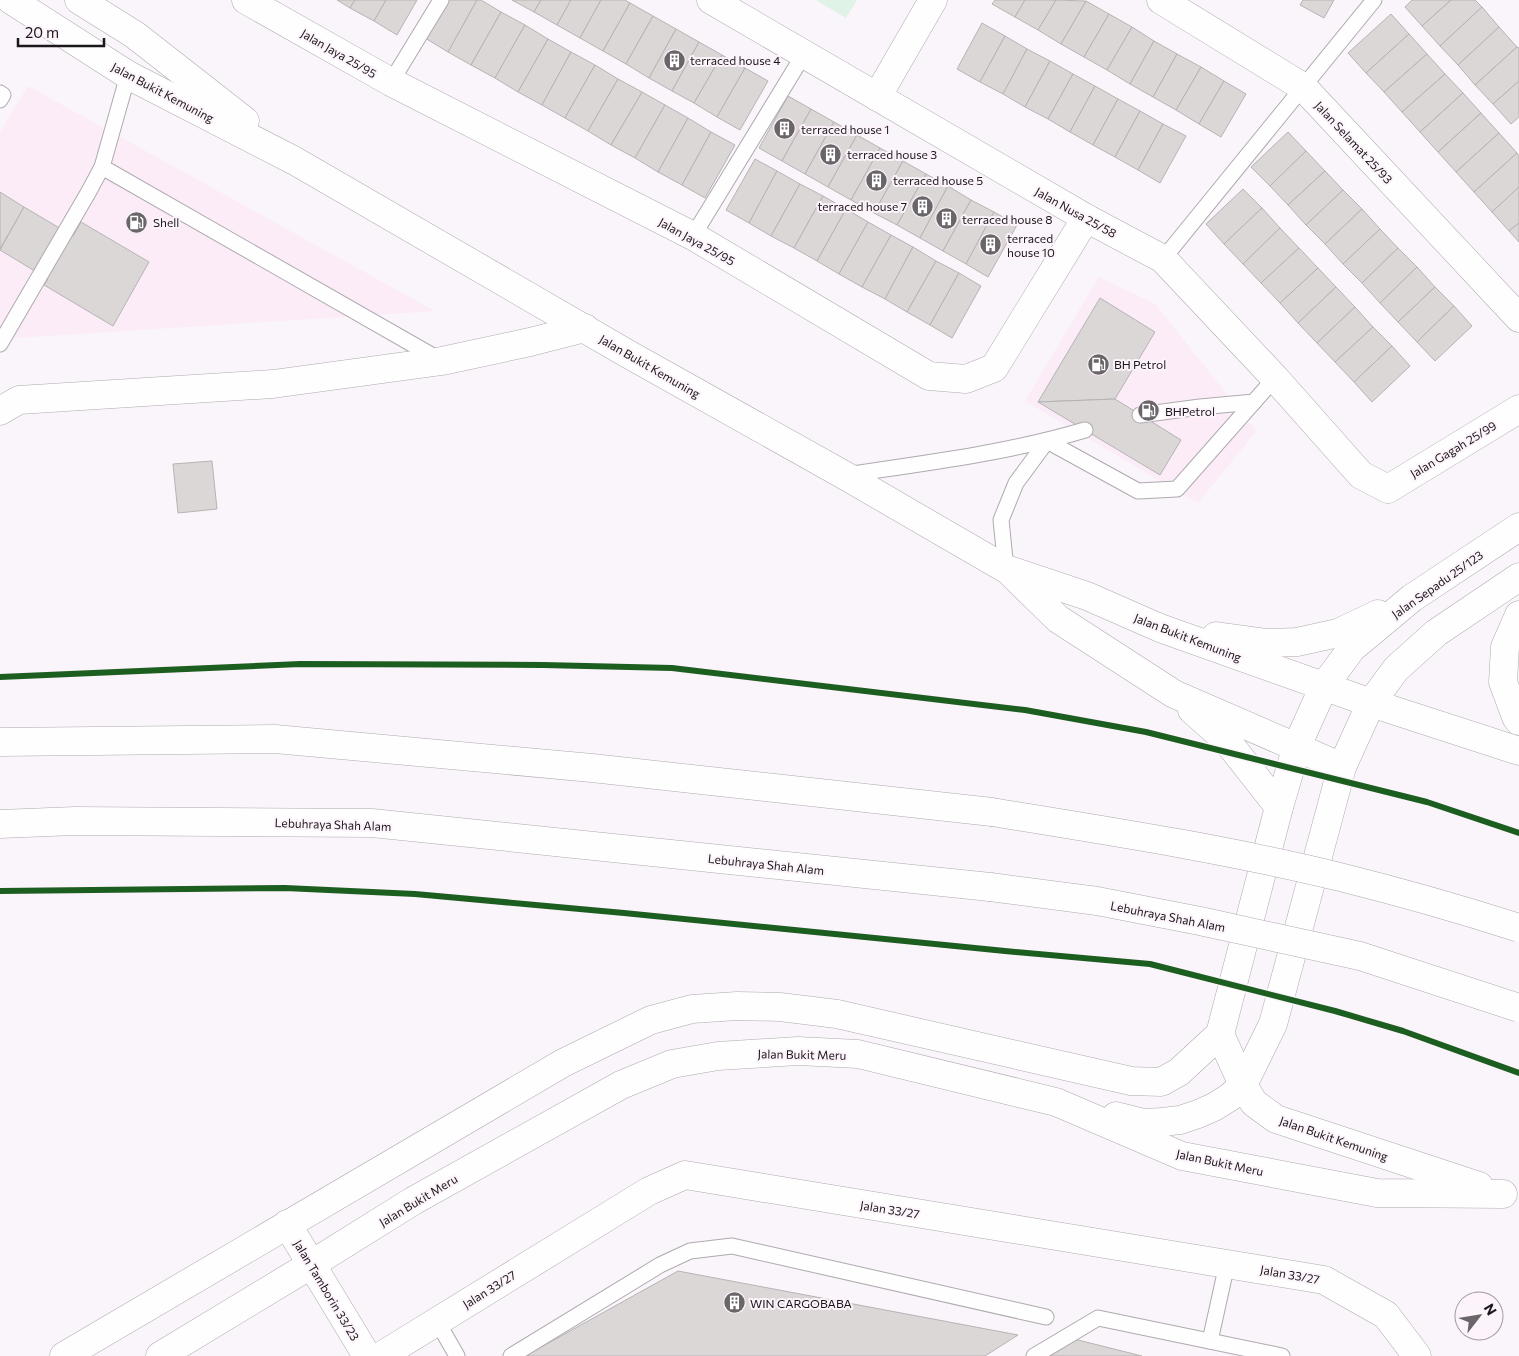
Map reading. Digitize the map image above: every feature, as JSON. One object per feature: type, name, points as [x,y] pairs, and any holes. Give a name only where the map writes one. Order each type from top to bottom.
[{"type":"main road","name":"Jalan Bukit Kemuning","points":[[11,0],[128,76],[295,160],[1006,569],[1087,596],[1160,628],[1371,703],[1519,751]]},
{"type":"main road","name":"Jalan Bukit Kemuning","points":[[80,0],[134,35],[295,160]]},
{"type":"main road","name":"Jalan Jaya 25/95","points":[[246,0],[391,82],[693,236],[929,376],[966,379],[994,368],[1086,218]]},
{"type":"main road","name":"Jalan Nusa 25/58","points":[[711,0],[1086,218],[1163,259],[1275,378],[1362,475],[1388,488]]},
{"type":"main road","points":[[877,97],[933,0]]},
{"type":"main road","name":"Jalan Selamat 25/93","points":[[1161,0],[1303,87],[1519,318]]},
{"type":"main road","points":[[6,401],[273,384],[442,361],[585,328]]},
{"type":"main road","name":"Jalan Gagah 25/99","points":[[1388,488],[1519,409]]},
{"type":"main road","name":"Jalan Sepadu 25/123","points":[[1297,746],[1324,686],[1352,648],[1412,598],[1519,527]]},
{"type":"main road","name":"Jalan Bukit Kemuning","points":[[1006,569],[1058,619],[1174,694],[1342,767]]},
{"type":"main road","points":[[1056,1102],[1144,1123],[1162,1122],[1180,1120],[1206,1110],[1230,1097],[1243,1086],[1273,1024],[1342,767],[1371,703],[1396,669],[1436,633],[1519,576]]},
{"type":"main road","points":[[1160,628],[1267,643],[1297,642],[1338,633],[1412,598]]},
{"type":"main road","points":[[1519,615],[1506,647],[1504,682],[1519,721]]},
{"type":"main road","points":[[1174,694],[1227,741],[1279,807]]},
{"type":"main road","points":[[0,742],[275,739],[602,769],[992,812],[1127,834],[1340,877],[1458,909],[1519,928]]},
{"type":"main road","points":[[64,1356],[563,1063],[652,1020],[692,1008],[780,1007],[837,1014],[1131,1081],[1161,1082],[1179,1072],[1220,1034],[1279,807],[1297,746]]},
{"type":"main road","name":"Lebuhraya Shah Alam","points":[[0,824],[75,821],[372,824],[990,887],[1097,902],[1200,921],[1360,956],[1519,1008]]},
{"type":"main road","name":"Jalan Bukit Kemuning","points":[[1220,1034],[1243,1086],[1254,1103],[1276,1119],[1511,1196]]},
{"type":"main road","name":"Jalan Bukit Meru","points":[[160,1356],[413,1201],[621,1085],[672,1064],[718,1056],[798,1051],[858,1054],[1056,1102],[1182,1156],[1377,1193],[1511,1196]]},
{"type":"main road","name":"Jalan 33/27","points":[[381,1356],[650,1191],[685,1175],[1324,1280],[1386,1315],[1417,1356]]},
{"type":"main road","name":"Jalan Tamborin 33/23","points":[[287,1224],[367,1356]]},
{"type":"lane","points":[[391,82],[441,0]]},
{"type":"lane","points":[[1163,259],[1374,0]]},
{"type":"lane","points":[[693,236],[804,54]]},
{"type":"lane","points":[[0,344],[102,167],[128,76]]},
{"type":"lane","points":[[0,93],[3,95],[0,100]]},
{"type":"lane","points":[[102,167],[442,361]]},
{"type":"lane","points":[[1047,441],[1138,491],[1177,489],[1275,378]]},
{"type":"lane","points":[[1140,415],[1254,402]]},
{"type":"lane","points":[[844,475],[1047,441],[1085,430]]},
{"type":"lane","points":[[1006,569],[1001,520],[1016,483],[1047,441]]},
{"type":"lane","points":[[511,1356],[660,1265],[690,1251],[732,1246],[1046,1317]]},
{"type":"lane","points":[[1210,1341],[1227,1264]]},
{"type":"lane","points":[[1034,1356],[1098,1318],[1282,1356]]},
{"type":"lane","points":[[437,1322],[457,1356]]},
{"type":"shaded area","name":"Shell","points":[[28,86],[435,311],[0,339],[0,132]]},
{"type":"shaded area","points":[[1099,277],[1155,304],[1256,431],[1198,503],[1025,401]]},
{"type":"green space","points":[[816,0],[857,0],[846,18]]},
{"type":"building","points":[[337,0],[355,0],[350,8]]},
{"type":"building","points":[[355,0],[386,0],[374,21],[350,8]]},
{"type":"building","points":[[386,0],[417,0],[397,35],[374,21]]},
{"type":"building","points":[[447,0],[477,0],[448,52],[425,38]]},
{"type":"building","points":[[477,0],[481,0],[501,12],[471,65],[448,52]]},
{"type":"building","points":[[512,0],[541,0],[534,12]]},
{"type":"building","points":[[541,0],[571,0],[557,25],[534,12]]},
{"type":"building","points":[[571,0],[601,0],[580,38],[557,25]]},
{"type":"building","points":[[601,0],[625,0],[630,3],[603,51],[580,38]]},
{"type":"building","points":[[995,0],[1025,0],[1015,17],[992,4]]},
{"type":"building","points":[[1025,0],[1056,0],[1038,30],[1015,17]]},
{"type":"building","points":[[1056,0],[1086,1],[1061,44],[1038,30]]},
{"type":"building","points":[[1303,0],[1334,0],[1324,18],[1300,5]]},
{"type":"building","points":[[1412,0],[1451,0],[1422,26],[1405,7]]},
{"type":"building","points":[[1451,0],[1475,0],[1482,7],[1440,46],[1422,26]]},
{"type":"building","points":[[1086,1],[1109,14],[1084,57],[1061,44]]},
{"type":"building","points":[[630,3],[653,16],[626,64],[603,51]]},
{"type":"building","points":[[1482,7],[1499,27],[1458,65],[1440,46]]},
{"type":"building","points":[[501,12],[525,25],[495,78],[471,65]]},
{"type":"building","points":[[1109,14],[1132,27],[1107,70],[1084,57]]},
{"type":"building","points":[[1391,14],[1409,34],[1366,73],[1348,53]]},
{"type":"building","points":[[653,16],[676,29],[649,78],[626,64]]},
{"type":"building","points":[[982,23],[1005,36],[980,82],[957,69]]},
{"type":"building","points":[[525,25],[548,39],[518,92],[495,78]]},
{"type":"building","points":[[1132,27],[1154,41],[1130,84],[1107,70]]},
{"type":"building","points":[[1499,27],[1517,47],[1475,85],[1458,65]]},
{"type":"building","name":"terraced house 4","points":[[676,29],[699,42],[672,91],[649,78]]},
{"type":"building","points":[[1409,34],[1427,54],[1384,92],[1366,73]]},
{"type":"building","points":[[1005,36],[1027,49],[1003,94],[980,82]]},
{"type":"building","points":[[548,39],[571,52],[542,105],[518,92]]},
{"type":"building","points":[[1154,41],[1177,54],[1153,97],[1130,84]]},
{"type":"building","points":[[699,42],[722,55],[694,103],[672,91]]},
{"type":"building","points":[[1517,47],[1519,48],[1519,81],[1493,104],[1475,85]]},
{"type":"building","points":[[1027,49],[1050,61],[1025,107],[1003,94]]},
{"type":"building","points":[[571,52],[595,65],[565,118],[542,105]]},
{"type":"building","points":[[1177,54],[1201,67],[1176,110],[1153,97]]},
{"type":"building","points":[[1427,54],[1445,74],[1402,112],[1384,92]]},
{"type":"building","points":[[722,55],[745,68],[717,117],[694,103]]},
{"type":"building","points":[[1050,61],[1073,74],[1048,119],[1025,107]]},
{"type":"building","points":[[595,65],[618,79],[588,131],[565,118]]},
{"type":"building","points":[[1201,67],[1224,81],[1199,124],[1176,110]]},
{"type":"building","points":[[745,68],[768,81],[740,130],[717,117]]},
{"type":"building","points":[[1073,74],[1095,86],[1070,132],[1048,119]]},
{"type":"building","points":[[1445,74],[1463,93],[1420,132],[1402,112]]},
{"type":"building","points":[[618,79],[642,92],[611,145],[588,131]]},
{"type":"building","points":[[1224,81],[1246,94],[1221,137],[1199,124]]},
{"type":"building","points":[[1519,81],[1519,117],[1511,124],[1493,104]]},
{"type":"building","points":[[1095,86],[1118,99],[1093,145],[1070,132]]},
{"type":"building","points":[[642,92],[665,105],[635,158],[611,145]]},
{"type":"building","points":[[1463,93],[1481,113],[1438,152],[1420,132]]},
{"type":"building","name":"terraced house 1","points":[[788,96],[811,109],[782,161],[759,148]]},
{"type":"building","points":[[1118,99],[1140,111],[1115,157],[1093,145]]},
{"type":"building","points":[[665,105],[688,118],[658,172],[635,158]]},
{"type":"building","points":[[811,109],[834,122],[805,174],[782,161]]},
{"type":"building","points":[[1140,111],[1163,124],[1138,170],[1115,157]]},
{"type":"building","points":[[1481,113],[1499,133],[1456,172],[1438,152]]},
{"type":"building","points":[[688,118],[711,132],[682,185],[658,172]]},
{"type":"building","name":"terraced house 3","points":[[834,122],[857,135],[828,187],[805,174]]},
{"type":"building","points":[[1163,124],[1186,136],[1160,183],[1138,170]]},
{"type":"building","points":[[711,132],[735,145],[705,198],[682,185]]},
{"type":"building","points":[[1288,132],[1306,151],[1270,186],[1251,167]]},
{"type":"building","points":[[1499,133],[1517,153],[1474,192],[1456,172]]},
{"type":"building","points":[[857,135],[880,148],[851,200],[828,187]]},
{"type":"building","name":"terraced house 5","points":[[880,148],[903,161],[874,213],[851,200]]},
{"type":"building","points":[[1306,151],[1325,171],[1288,205],[1270,186]]},
{"type":"building","points":[[1517,153],[1519,156],[1519,187],[1492,212],[1474,192]]},
{"type":"building","points":[[755,159],[777,171],[749,223],[726,210]]},
{"type":"building","points":[[903,161],[926,174],[897,225],[874,213]]},
{"type":"building","points":[[777,171],[800,184],[771,236],[749,223]]},
{"type":"building","points":[[1325,171],[1343,190],[1306,225],[1288,205]]},
{"type":"building","name":"terraced house 7","points":[[926,174],[948,186],[920,238],[897,225]]},
{"type":"building","points":[[800,184],[823,196],[794,248],[771,236]]},
{"type":"building","name":"terraced house 8","points":[[948,186],[971,200],[943,251],[920,238]]},
{"type":"building","points":[[1519,187],[1519,223],[1509,231],[1492,212]]},
{"type":"building","points":[[1243,189],[1262,208],[1224,244],[1206,224]]},
{"type":"building","points":[[1343,190],[1362,209],[1325,244],[1306,225]]},
{"type":"building","points":[[0,192],[24,207],[0,249]]},
{"type":"building","points":[[823,196],[846,209],[817,261],[794,248]]},
{"type":"building","points":[[971,200],[994,212],[966,264],[943,251]]},
{"type":"building","points":[[24,207],[73,236],[81,222],[149,262],[113,326],[44,285],[48,279],[0,250]]},
{"type":"building","points":[[1262,208],[1280,228],[1243,264],[1224,244]]},
{"type":"building","points":[[846,209],[868,222],[839,274],[817,261]]},
{"type":"building","points":[[1362,209],[1380,229],[1343,264],[1325,244]]},
{"type":"building","name":"terraced house 10","points":[[994,212],[1017,225],[988,277],[966,264]]},
{"type":"building","points":[[868,222],[891,235],[862,287],[839,274]]},
{"type":"building","points":[[1519,223],[1519,242],[1509,231]]},
{"type":"building","points":[[1280,228],[1299,248],[1261,283],[1243,264]]},
{"type":"building","points":[[1380,229],[1398,248],[1362,283],[1343,264]]},
{"type":"building","points":[[891,235],[913,247],[885,299],[862,287]]},
{"type":"building","points":[[913,247],[936,261],[907,312],[885,299]]},
{"type":"building","points":[[1299,248],[1318,268],[1280,303],[1261,283]]},
{"type":"building","points":[[1398,248],[1417,267],[1380,303],[1362,283]]},
{"type":"building","points":[[936,261],[959,273],[930,325],[907,312]]},
{"type":"building","points":[[1417,267],[1435,287],[1398,322],[1380,303]]},
{"type":"building","points":[[1318,268],[1336,287],[1298,323],[1280,303]]},
{"type":"building","points":[[959,273],[981,286],[952,338],[930,325]]},
{"type":"building","points":[[1336,287],[1355,307],[1317,343],[1298,323]]},
{"type":"building","points":[[1435,287],[1454,306],[1417,342],[1398,322]]},
{"type":"building","name":"BH Petrol","points":[[1100,298],[1155,332],[1115,399],[1038,402]]},
{"type":"building","points":[[1454,306],[1472,326],[1435,361],[1417,342]]},
{"type":"building","points":[[1355,307],[1373,327],[1335,362],[1317,343]]},
{"type":"building","points":[[1373,327],[1392,346],[1354,382],[1335,362]]},
{"type":"building","points":[[1392,346],[1410,366],[1372,402],[1354,382]]},
{"type":"building","points":[[1115,399],[1181,440],[1160,475],[1038,402]]},
{"type":"building","points":[[212,461],[217,509],[178,513],[173,464]]},
{"type":"building","name":"WIN CARGOBABA","points":[[678,1271],[1018,1335],[985,1356],[525,1356]]},
{"type":"building","points":[[1074,1339],[1142,1356],[1047,1356]]},
{"type":"cycle path","points":[[0,677],[300,664],[543,665],[672,668],[1025,710],[1146,732],[1427,802],[1519,833]]},
{"type":"cycle path","points":[[0,891],[285,888],[415,894],[1150,964],[1335,1011],[1403,1031],[1519,1073]]},
{"type":"place","name":"terraced house 4","points":[[674,60]]},
{"type":"place","name":"terraced house 1","points":[[785,129]]},
{"type":"place","name":"terraced house 3","points":[[831,154]]},
{"type":"place","name":"terraced house 5","points":[[877,180]]},
{"type":"place","name":"terraced house 7","points":[[923,206]]},
{"type":"place","name":"terraced house 8","points":[[946,219]]},
{"type":"place","name":"Shell","points":[[137,222]]},
{"type":"place","name":"terraced house 10","points":[[991,245]]},
{"type":"place","name":"BH Petrol","points":[[1098,364]]},
{"type":"place","name":"BHPetrol","points":[[1149,411]]},
{"type":"place","name":"WIN CARGOBABA","points":[[734,1303]]}]
